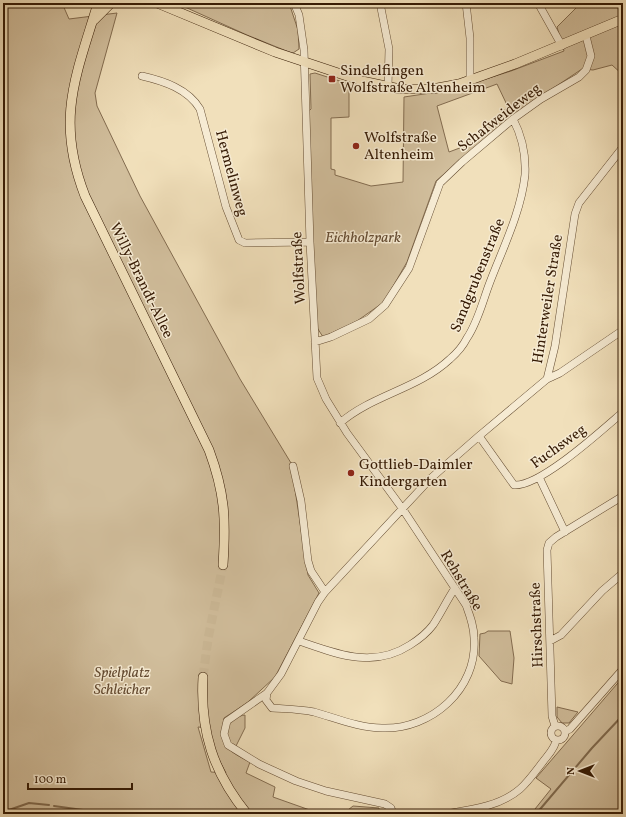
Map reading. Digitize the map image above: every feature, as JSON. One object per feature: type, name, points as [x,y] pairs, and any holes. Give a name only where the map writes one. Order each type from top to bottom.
[{"type":"main road","name":"Willy-Brandt-Allee","points":[[98,3],[72,95],[70,136],[73,163],[85,196],[209,450],[217,472],[225,512],[226,526],[223,564]]},
{"type":"main road","points":[[93,21],[111,3]]},
{"type":"main road","points":[[157,3],[256,45],[304,62],[388,87],[400,89],[432,89],[470,80],[562,46],[623,19]]},
{"type":"main road","points":[[203,677],[204,722],[213,759],[227,787],[247,814]]},
{"type":"street","name":"Wolfstraße","points":[[294,3],[299,15],[304,62],[310,242],[317,378],[326,399],[340,423],[402,508]]},
{"type":"street","points":[[380,3],[389,49],[388,87]]},
{"type":"street","points":[[466,3],[470,38],[470,80]]},
{"type":"street","points":[[538,3],[562,46]]},
{"type":"street","name":"Schafweideweg","points":[[315,342],[357,325],[369,318],[385,305],[409,268],[440,183],[462,162],[513,119],[541,98],[572,82],[586,70],[591,56],[586,36]]},
{"type":"street","name":"Hermelinweg","points":[[142,76],[182,90],[194,100],[200,109],[226,207],[239,240],[245,243],[310,242]]},
{"type":"street","name":"Sandgrubenstraße","points":[[340,423],[349,415],[373,402],[426,377],[450,360],[468,337],[515,214],[522,191],[525,171],[523,150],[513,119]]},
{"type":"street","name":"Hinterweiler Straße","points":[[393,814],[391,808],[385,804],[326,791],[296,781],[231,748],[224,734],[227,721],[267,693],[281,674],[318,602],[325,592],[402,508],[479,436],[547,378],[555,346],[575,214],[579,203],[623,148]]},
{"type":"street","points":[[547,378],[560,373],[623,330]]},
{"type":"street","name":"Fuchsweg","points":[[479,436],[514,485],[523,484],[539,477],[593,438],[623,412]]},
{"type":"street","points":[[293,466],[301,501],[308,561],[313,576],[325,592]]},
{"type":"street","points":[[539,477],[565,532]]},
{"type":"street","name":"Hirschstraße","points":[[555,726],[552,716],[547,550],[551,540],[623,496]]},
{"type":"street","name":"Rehstraße","points":[[267,693],[266,700],[272,708],[305,710],[374,728],[406,726],[431,716],[448,703],[462,686],[469,671],[473,654],[474,637],[472,623],[466,605],[402,508]]},
{"type":"street","points":[[550,641],[561,635],[602,591],[623,573]]},
{"type":"street","points":[[299,641],[352,658],[374,659],[389,656],[406,648],[433,626],[456,588]]},
{"type":"street","points":[[556,740],[564,738],[566,731],[575,724],[623,669]]},
{"type":"street","points":[[556,740],[551,735],[555,726],[562,727],[566,731]]},
{"type":"street","points":[[444,814],[481,808],[511,796],[534,774],[555,746],[556,740]]},
{"type":"green space","name":"Spielplatz Schleicher","points":[[3,3],[62,3],[69,19],[117,13],[95,93],[97,106],[140,196],[240,379],[291,463],[308,575],[319,593],[275,677],[247,703],[224,718],[223,735],[226,746],[230,750],[250,762],[246,773],[275,787],[273,797],[321,814],[3,814]],"holes":[[[198,727],[209,728],[217,756],[226,773],[211,772]]]},
{"type":"green space","points":[[176,3],[289,3],[298,30],[299,49],[293,53],[289,52]]},
{"type":"green space","name":"Eichholzpark","points":[[581,3],[623,3],[623,75],[612,65],[593,70],[582,69],[513,115],[436,181],[407,262],[384,302],[357,321],[323,337],[316,326],[308,112],[311,109],[310,74],[315,73],[349,84],[349,117],[331,118],[331,169],[335,170],[335,175],[371,186],[403,182],[404,97],[451,90],[511,71],[564,51],[557,27]],"holes":[[[497,84],[508,107],[465,146],[449,152],[437,106]]]},
{"type":"green space","points":[[488,631],[510,631],[514,658],[512,684],[501,681],[479,656],[480,634]]},
{"type":"green space","points":[[623,677],[623,814],[531,814],[551,789],[536,778]]},
{"type":"green space","points":[[557,707],[578,712],[569,723],[562,723],[557,717]]},
{"type":"green space","points":[[245,715],[245,728],[235,748],[227,739],[230,722],[240,716]]},
{"type":"green space","points":[[353,806],[379,808],[379,814],[343,814]]},
{"type":"waterway","points":[[536,814],[592,748],[623,715]]},
{"type":"waterway","points":[[3,812],[29,803],[49,805]]},
{"type":"waterway","points":[[54,806],[112,814]]},
{"type":"tunnel","points":[[203,677],[208,639],[223,565]]},
{"type":"place","name":"Sindelfingen Wolfstraße Altenheim","points":[[332,79]]},
{"type":"place","name":"Wolfstraße Altenheim","points":[[356,146]]},
{"type":"place","name":"Gottlieb-Daimler Kindergarten","points":[[351,473]]}]
